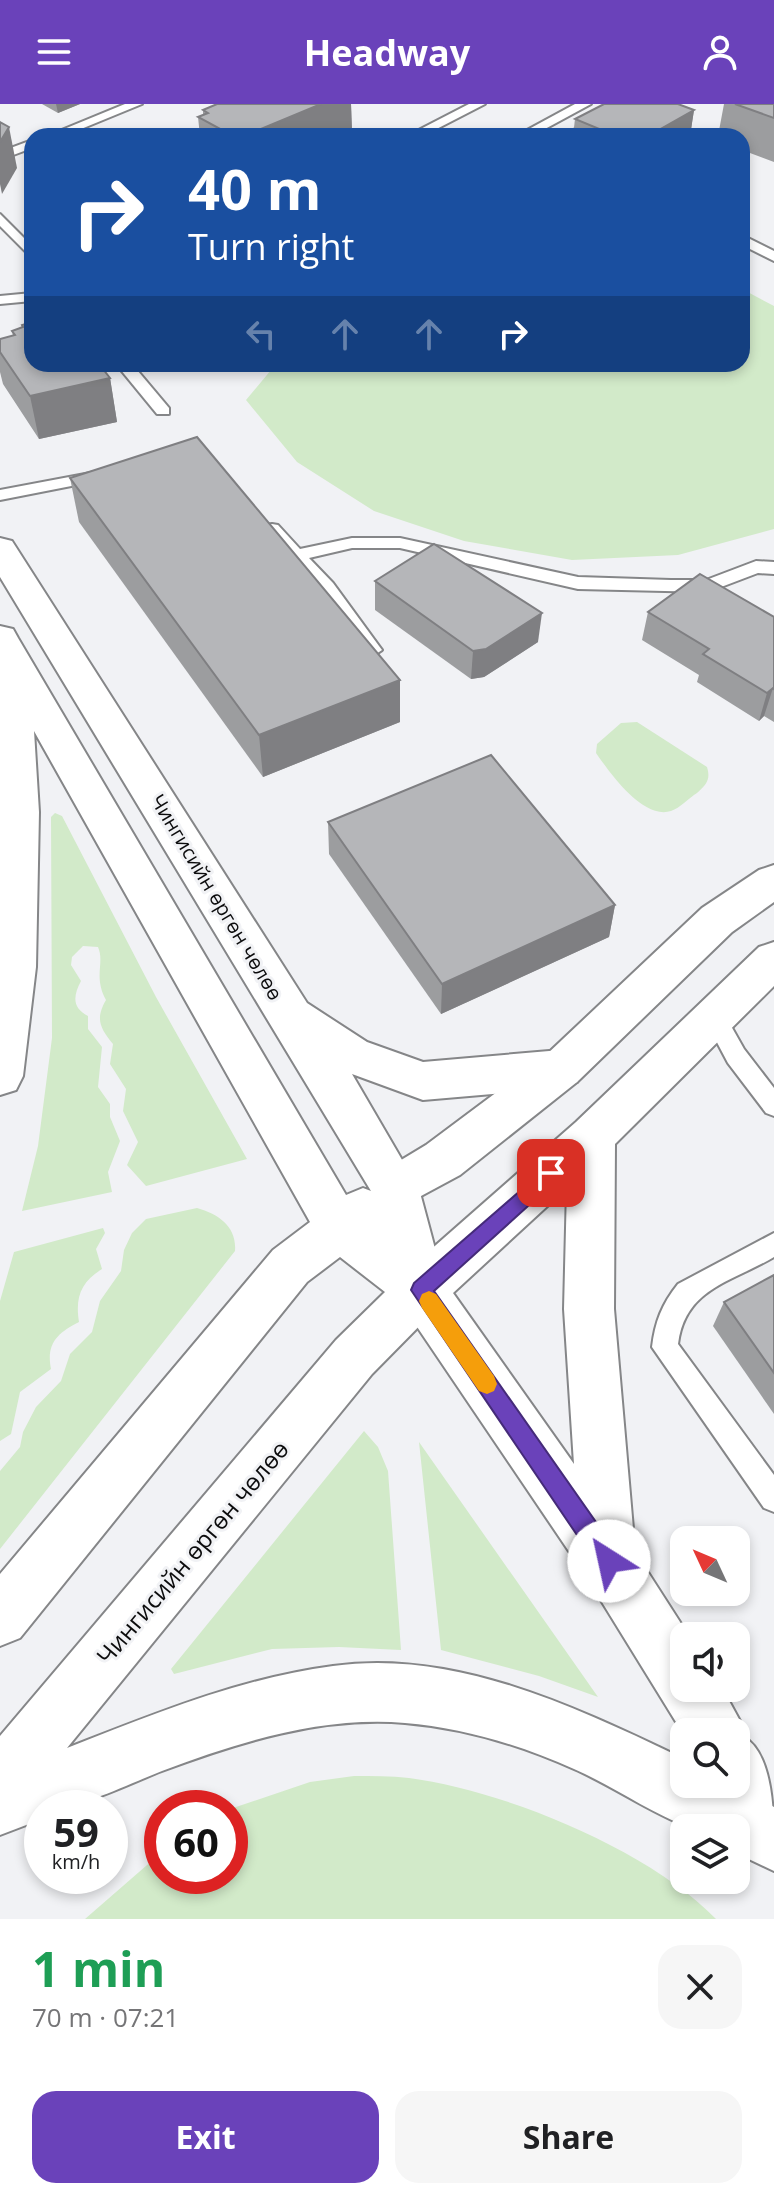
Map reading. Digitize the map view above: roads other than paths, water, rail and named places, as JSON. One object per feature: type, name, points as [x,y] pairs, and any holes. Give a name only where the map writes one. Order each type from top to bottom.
[{"type":"main road","name":"Чингисийн өргөн чөлөө","points":[[0,549],[360,1127],[395,1189],[421,1290]]},
{"type":"main road","points":[[0,1076],[14,967],[19,812],[18,751],[2,641]]},
{"type":"main road","points":[[2,641],[339,1227],[421,1290],[609,1561],[670,1659]]},
{"type":"main road","points":[[0,1618],[290,1266],[339,1227],[443,1160],[561,1069],[717,920],[774,881]]},
{"type":"main road","name":"Чингисийн өргөн чөлөө","points":[[0,1783],[354,1357],[421,1290],[592,1136],[774,959]]},
{"type":"main road","points":[[285,1009],[351,1055],[423,1081],[561,1069]]},
{"type":"main road","points":[[592,1136],[589,1309],[609,1561]]},
{"type":"main road","points":[[0,1805],[269,1706],[369,1693],[423,1695],[499,1710],[596,1745],[774,1840]]},
{"type":"main road","points":[[750,1786],[774,1825]]},
{"type":"lane","points":[[74,128],[136,104]]},
{"type":"lane","points":[[430,128],[479,104]]},
{"type":"lane","points":[[538,128],[585,104]]},
{"type":"lane","points":[[584,128],[629,104]]},
{"type":"lane","points":[[0,156],[24,147]]},
{"type":"lane","points":[[0,218],[24,245]]},
{"type":"lane","points":[[750,244],[774,257]]},
{"type":"lane","points":[[0,300],[24,298]]},
{"type":"lane","points":[[131,372],[163,411]]},
{"type":"lane","points":[[0,495],[111,474]]},
{"type":"lane","points":[[264,520],[327,587],[387,669]]},
{"type":"lane","points":[[296,555],[352,543],[400,543],[578,583],[708,586],[756,567],[774,568]]},
{"type":"lane","points":[[708,586],[735,602]]},
{"type":"lane","points":[[714,1016],[736,1056],[774,1106]]},
{"type":"lane","points":[[774,1244],[695,1285],[677,1301],[665,1325],[665,1347],[774,1498]]}]
